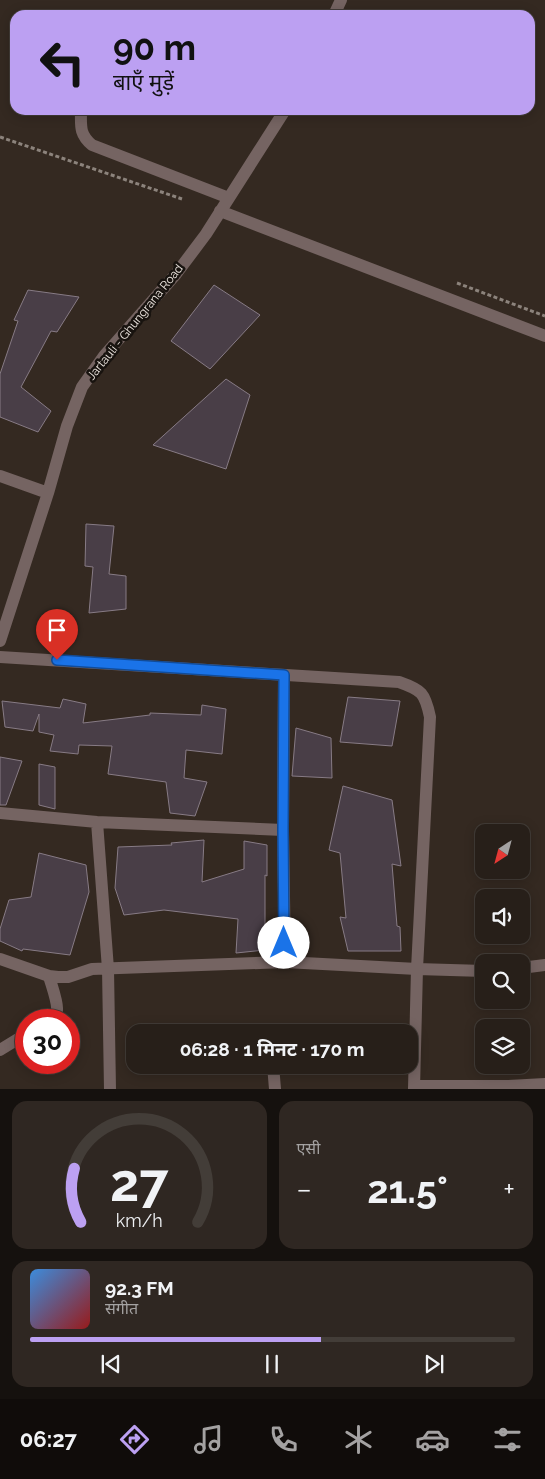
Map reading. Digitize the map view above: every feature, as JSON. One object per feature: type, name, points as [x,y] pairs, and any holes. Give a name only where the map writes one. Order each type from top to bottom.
[{"type":"street","points":[[82,115],[81,130],[84,138],[92,145],[229,198]]},
{"type":"street","name":"Jartauli - Ghungrana Road","points":[[0,641],[48,494],[67,426],[82,387],[104,356],[176,274],[206,234],[282,115]]},
{"type":"street","points":[[217,216],[545,336]]},
{"type":"street","points":[[0,476],[48,494]]},
{"type":"street","points":[[0,657],[399,682],[418,689],[427,701],[430,717],[417,969],[415,1087],[545,1084]]},
{"type":"street","points":[[284,675],[283,830],[285,962]]},
{"type":"street","points":[[0,813],[97,822],[283,830]]},
{"type":"street","points":[[97,822],[108,969],[110,1089]]},
{"type":"street","points":[[0,959],[58,978],[68,977],[92,969],[285,962],[475,971]]},
{"type":"street","points":[[530,967],[545,966]]},
{"type":"street","points":[[49,976],[57,1009]]},
{"type":"street","points":[[0,1050],[15,1041]]},
{"type":"street","points":[[274,1074],[275,1089]]},
{"type":"path","points":[[0,137],[184,199]]},
{"type":"building","points":[[214,285],[260,315],[210,369],[171,341]]},
{"type":"building","points":[[28,290],[79,297],[57,332],[51,331],[21,387],[51,411],[38,432],[0,417],[0,374],[18,321],[14,320]]},
{"type":"building","points":[[226,379],[250,395],[226,469],[153,445]]},
{"type":"building","points":[[86,524],[114,526],[109,574],[126,576],[126,609],[89,613],[93,567],[85,566]]},
{"type":"building","points":[[348,697],[400,701],[392,746],[340,742]]},
{"type":"building","points":[[63,699],[86,704],[83,723],[150,715],[150,713],[201,715],[202,705],[226,709],[222,754],[186,750],[184,778],[207,782],[195,816],[170,813],[166,782],[108,774],[112,746],[79,745],[78,754],[50,751],[54,735],[39,732],[39,714],[33,731],[5,727],[2,701],[60,708]]},
{"type":"building","points":[[296,728],[331,738],[332,778],[292,776]]},
{"type":"building","points":[[0,757],[22,761],[6,805],[0,805]]},
{"type":"building","points":[[39,764],[55,767],[55,809],[39,805]]},
{"type":"building","points":[[343,786],[392,800],[401,866],[392,864],[401,951],[348,951],[340,917],[346,918],[340,853],[329,850]]},
{"type":"building","points":[[204,840],[202,882],[244,869],[244,841],[267,845],[265,950],[236,953],[238,919],[164,910],[124,915],[115,888],[118,847],[172,845],[171,843]]},
{"type":"building","points":[[39,853],[86,865],[89,892],[70,955],[23,949],[22,951],[0,941],[0,929],[9,900],[31,897]]},
{"type":"route","points":[[57,660],[284,675],[284,943]]}]
